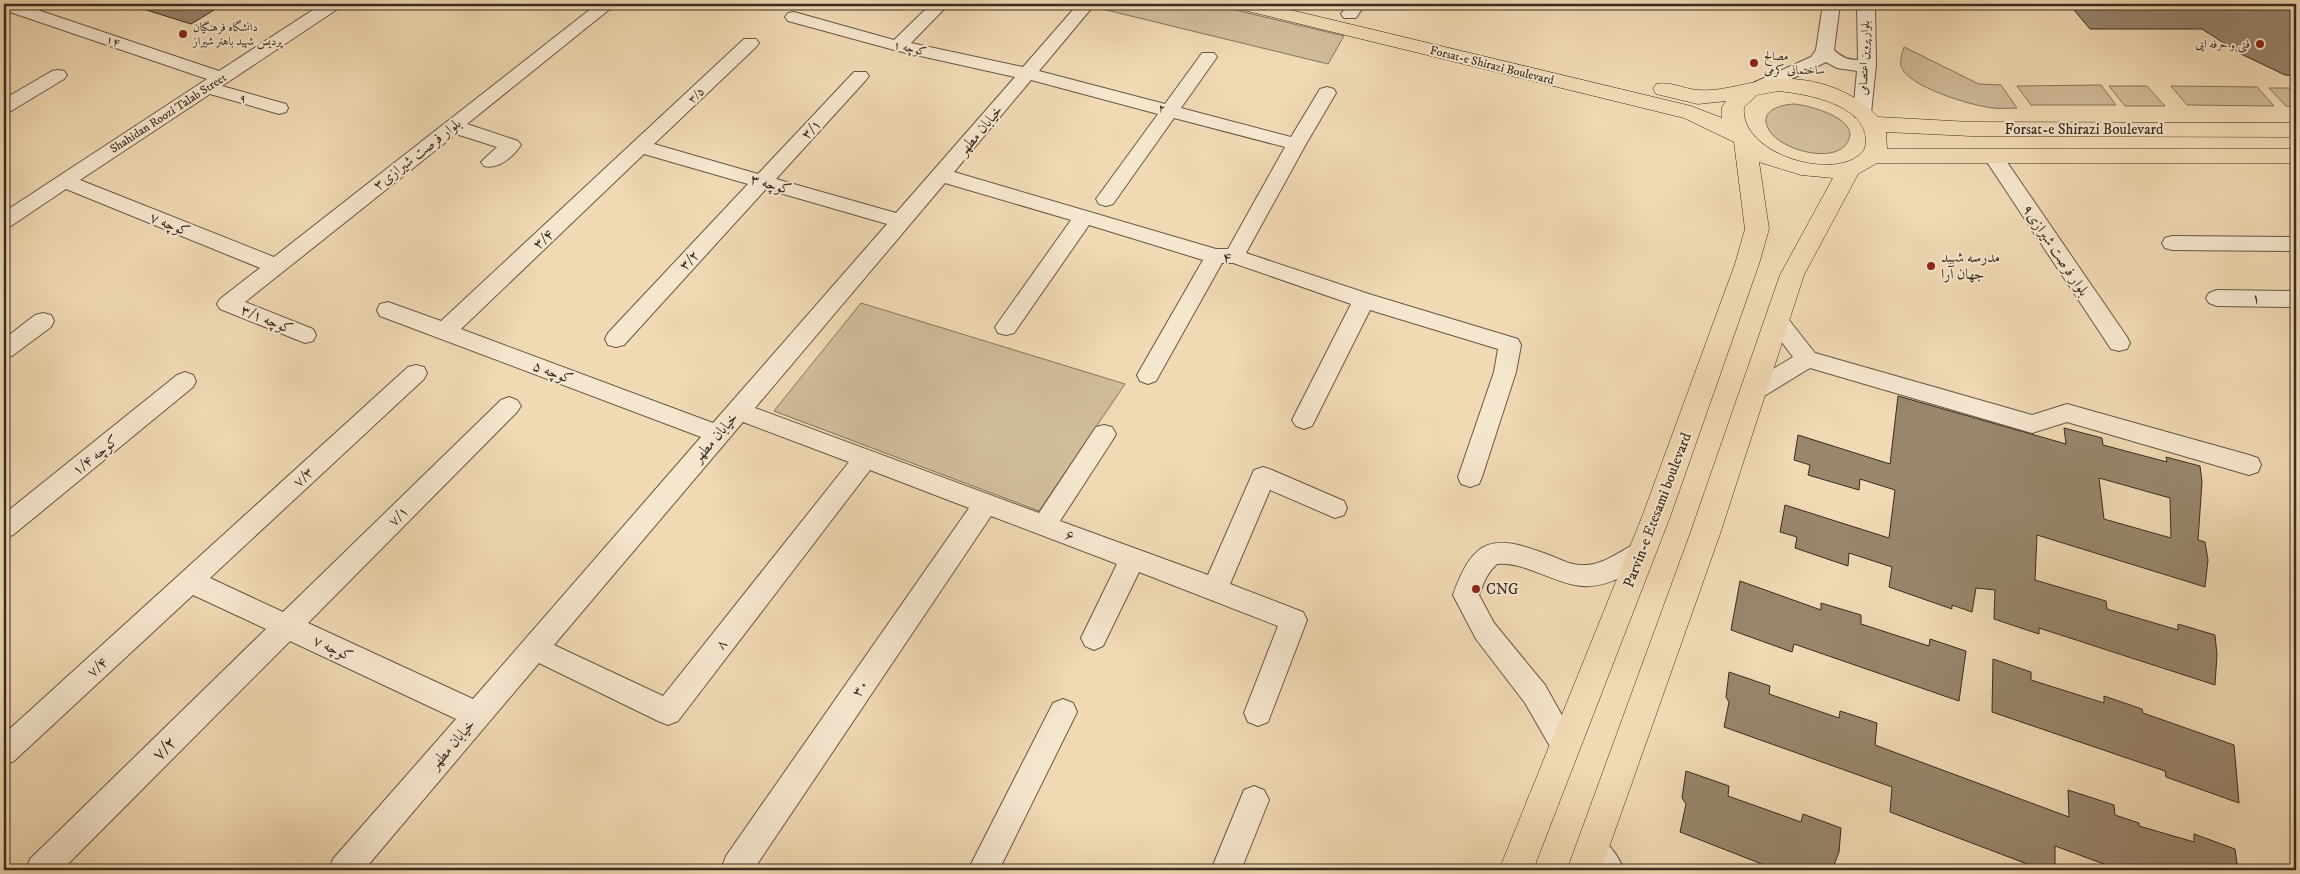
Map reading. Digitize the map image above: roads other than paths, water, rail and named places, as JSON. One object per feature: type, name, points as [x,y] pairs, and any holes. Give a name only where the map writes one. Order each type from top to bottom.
[{"type":"main road","name":"Forsat-e Shirazi Boulevard","points":[[1242,4],[1690,113],[1742,137],[1758,151],[1793,167],[1832,172],[1861,163],[1956,156],[2296,156]]},
{"type":"main road","name":"Forsat-e Shirazi Boulevard","points":[[1308,4],[1353,9],[1698,97],[1779,85],[1801,86],[1843,100],[1867,119],[1936,127],[2296,130]]},
{"type":"main road","name":"Parvin-e Etesami boulevard","points":[[1516,870],[1642,552],[1747,264],[1757,229],[1742,137],[1732,118],[1732,108],[1737,99],[1753,90]]},
{"type":"main road","points":[[1595,863],[1792,275],[1861,163],[1878,141],[1867,119]]},
{"type":"main road","points":[[1936,127],[1932,134],[1934,142],[1943,150],[1956,156]]},
{"type":"street","name":"۱۴","points":[[4,4],[214,82]]},
{"type":"street","name":"Shahidan Roozi Talab Street","points":[[4,221],[333,4]]},
{"type":"street","name":"۳بلوار فرصت شیرازی","points":[[228,304],[607,4]]},
{"type":"street","name":"کوچه ۱","points":[[808,4],[794,17],[898,46],[1028,74]]},
{"type":"street","points":[[898,46],[940,4]]},
{"type":"street","name":"خیابان مطهر","points":[[344,870],[1087,4]]},
{"type":"street","points":[[1753,90],[1818,61],[1824,50],[1831,4]]},
{"type":"street","name":"بلوار پروین اعتصامی","points":[[1866,4],[1867,119]]},
{"type":"street","name":"۳/۵","points":[[641,147],[750,43]]},
{"type":"street","points":[[1824,50],[1827,55],[1841,63],[1850,66],[1867,65]]},
{"type":"street","points":[[1106,199],[1208,57]]},
{"type":"street","name":"۲","points":[[1028,74],[1296,144]]},
{"type":"street","points":[[4,107],[58,75]]},
{"type":"street","name":"۳/۱","points":[[762,181],[860,76]]},
{"type":"street","name":"۹","points":[[214,82],[279,108]]},
{"type":"street","points":[[1148,375],[1327,93]]},
{"type":"street","points":[[452,126],[511,145],[491,162]]},
{"type":"street","name":"کوچه ۳","points":[[641,147],[901,221]]},
{"type":"street","name":"۳/۴","points":[[445,332],[641,147]]},
{"type":"street","name":"۹بلوار فرصت شیرازی","points":[[1993,156],[2119,343]]},
{"type":"street","name":"۴","points":[[942,174],[1225,256],[1510,344],[1505,372],[1470,477]]},
{"type":"street","name":"۳/۲","points":[[616,339],[762,181]]},
{"type":"street","name":"کوچه ۷","points":[[64,182],[276,266]]},
{"type":"street","points":[[1006,327],[1086,216]]},
{"type":"street","points":[[2172,243],[2296,244]]},
{"type":"street","name":"۱","points":[[2217,298],[2296,299]]},
{"type":"street","points":[[1304,420],[1364,300]]},
{"type":"street","name":"کوچه ۳/۱","points":[[228,304],[306,335]]},
{"type":"street","name":"کوچه ۵","points":[[388,310],[718,434]]},
{"type":"street","points":[[4,350],[43,321]]},
{"type":"street","points":[[1777,321],[1807,359],[2032,424],[2067,413],[2249,465]]},
{"type":"street","points":[[1753,392],[1807,359]]},
{"type":"street","name":"۷/۳","points":[[190,581],[416,373]]},
{"type":"street","name":"کوچه ۱/۴","points":[[9,518],[185,381]]},
{"type":"street","name":"۷/۱","points":[[287,626],[509,406]]},
{"type":"street","name":"۶","points":[[738,411],[1294,620],[1258,713]]},
{"type":"street","points":[[1044,525],[1104,434]]},
{"type":"street","name":"۸","points":[[534,648],[668,712],[866,458]]},
{"type":"street","points":[[1215,589],[1264,477],[1335,508]]},
{"type":"street","name":"۳۰","points":[[742,870],[737,867],[986,503]]},
{"type":"street","points":[[1565,746],[1535,694],[1485,631],[1466,595],[1471,578],[1477,565],[1486,556],[1502,552],[1526,558],[1574,576],[1603,575],[1642,552]]},
{"type":"street","points":[[1094,638],[1133,558]]},
{"type":"street","name":"کوچه ۷","points":[[190,581],[477,715]]},
{"type":"street","name":"۷/۴","points":[[4,752],[190,581]]},
{"type":"street","name":"۷/۲","points":[[41,870],[287,626]]},
{"type":"street","points":[[982,870],[1063,712]]},
{"type":"street","points":[[1226,870],[1254,800]]},
{"type":"place","name":"دانشگاه فرهنگیان پردیس شهید باهنر شیراز","points":[[183,34]]},
{"type":"place","name":"فنی و حرفه ایی","points":[[2260,44]]},
{"type":"place","name":"مصالح ساختمانی کرمی","points":[[1754,63]]},
{"type":"place","name":"مدرسه شهید جهان آرا","points":[[1931,266]]},
{"type":"place","name":"CNG","points":[[1476,589]]}]
